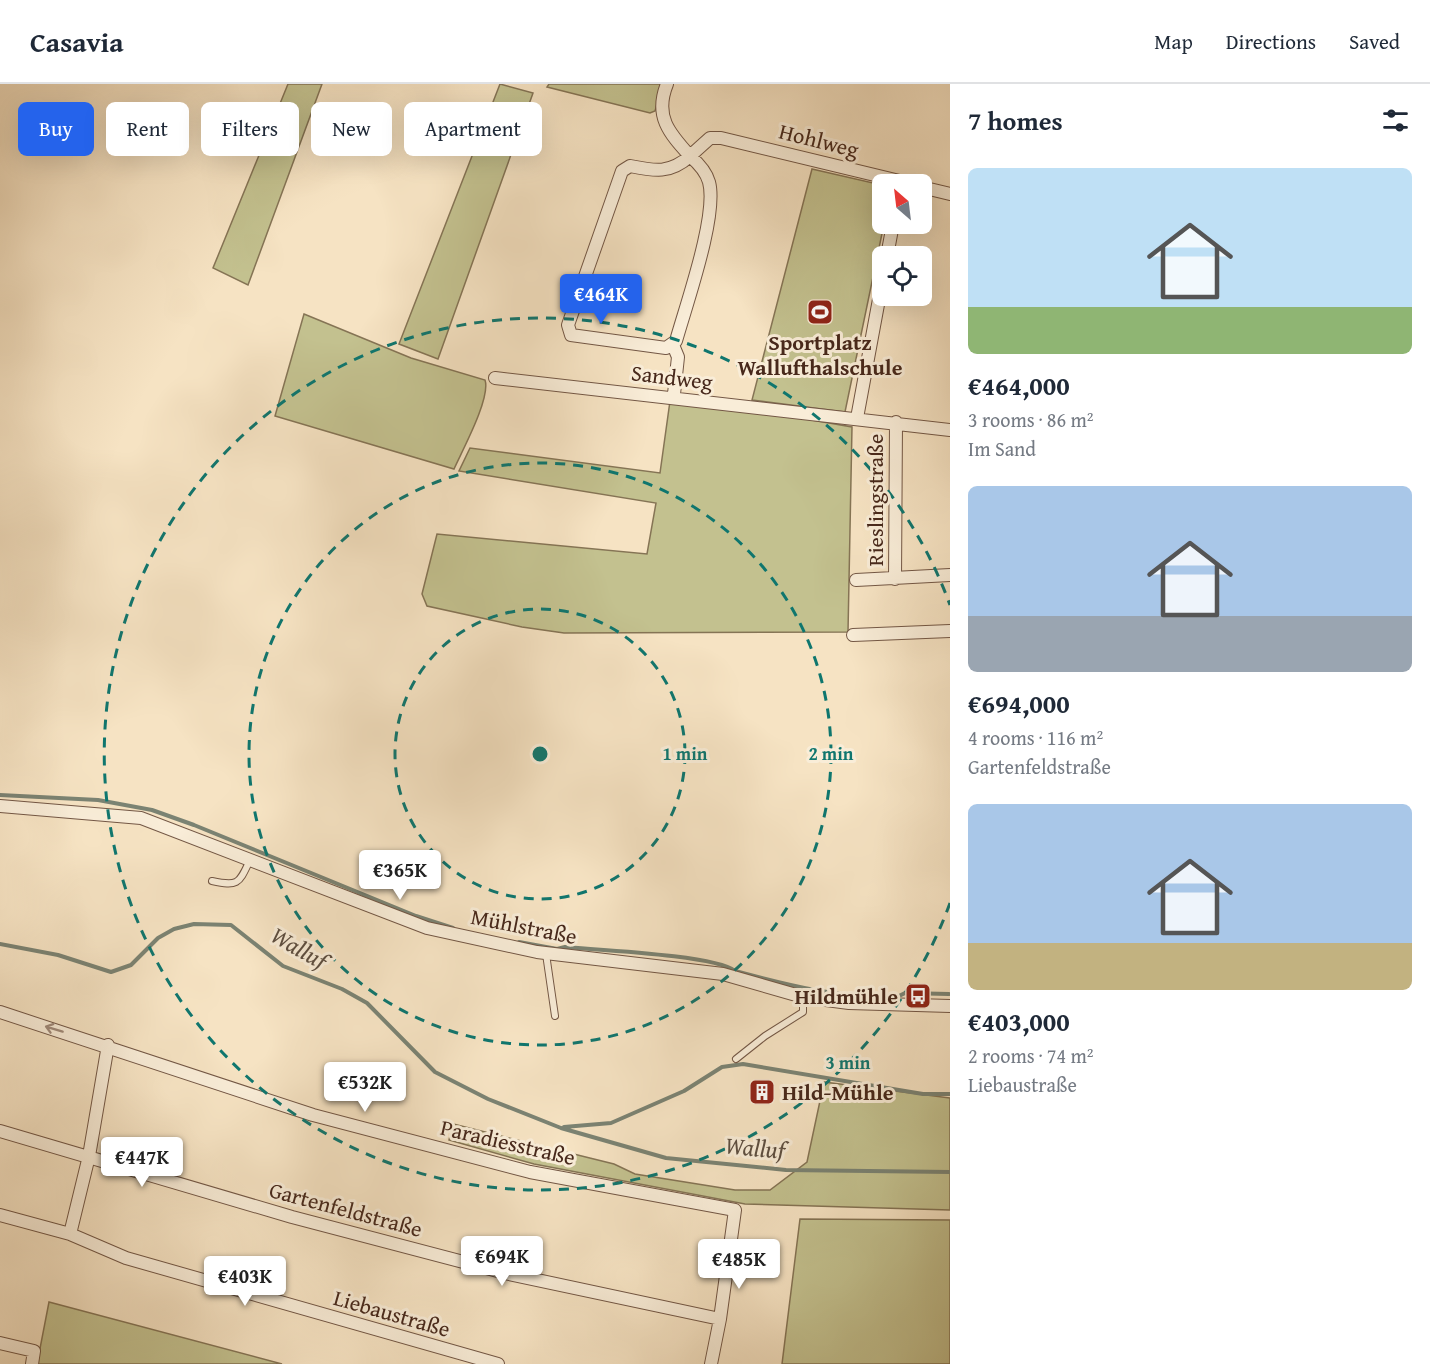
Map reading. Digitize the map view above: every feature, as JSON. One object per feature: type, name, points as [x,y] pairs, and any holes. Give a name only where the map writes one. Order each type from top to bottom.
[{"type":"street","points":[[666,84],[661,98],[664,122],[668,132],[700,165],[709,180],[707,225],[673,345],[678,357],[674,394]]},
{"type":"street","name":"Hohlweg","points":[[690,156],[703,142],[716,137],[872,176]]},
{"type":"street","points":[[673,345],[666,348],[576,337],[571,335],[568,325],[622,171],[630,166],[667,171],[680,165],[690,156]]},
{"type":"street","points":[[932,190],[950,194]]},
{"type":"street","points":[[857,418],[878,306]]},
{"type":"street","name":"Sandweg","points":[[495,378],[793,413],[896,422],[950,430]]},
{"type":"street","name":"Rieslingstraße","points":[[895,579],[896,422]]},
{"type":"street","name":"Rieslingstraße","points":[[856,580],[950,575]]},
{"type":"street","points":[[853,635],[950,631]]},
{"type":"street","name":"Mühlstraße","points":[[0,806],[141,818],[427,928],[546,954],[723,974],[803,997],[849,1003],[950,1006]]},
{"type":"street","name":"Paradiesstraße","points":[[0,1012],[313,1115],[530,1172],[735,1210],[720,1319]]},
{"type":"street","points":[[70,1234],[88,1156],[108,1046]]},
{"type":"street","name":"Gartenfeldstraße","points":[[0,1131],[292,1217],[509,1274],[720,1319]]},
{"type":"street","name":"Liebaustraße","points":[[0,1215],[70,1234],[126,1258],[498,1364]]},
{"type":"street","points":[[711,1364],[720,1319]]},
{"type":"street","points":[[0,1343],[34,1351],[32,1364]]},
{"type":"lane","points":[[212,881],[235,884],[239,881],[250,859]]},
{"type":"lane","points":[[546,954],[555,1016]]},
{"type":"lane","points":[[736,1059],[803,1012],[803,997]]},
{"type":"shaded area","points":[[288,84],[322,84],[315,102],[311,102],[311,114],[299,146],[299,102],[281,102]]},
{"type":"shaded area","points":[[500,84],[533,93],[530,102],[493,102]]},
{"type":"shaded area","points":[[549,84],[663,84],[655,111],[650,113],[547,87]]},
{"type":"shaded area","points":[[259,156],[295,156],[248,285],[213,268]]},
{"type":"shaded area","points":[[472,156],[510,156],[438,359],[399,344]]},
{"type":"shaded area","name":"Sportplatz Wallufthalschule","points":[[812,169],[872,183],[872,234],[882,234],[879,246],[872,246],[872,282],[845,412],[752,400]]},
{"type":"shaded area","points":[[304,314],[411,358],[485,380],[486,388],[480,411],[454,469],[275,416]]},
{"type":"shaded area","points":[[670,401],[777,414],[852,427],[848,632],[564,633],[522,627],[427,606],[422,594],[437,534],[647,554],[656,503],[459,471],[470,448],[660,473]]},
{"type":"shaded area","points":[[824,1082],[950,1098],[950,1210],[745,1204],[534,1164],[449,1140],[453,1124],[614,1164],[635,1174],[735,1190],[770,1190],[807,1162]]},
{"type":"shaded area","points":[[800,1219],[950,1220],[950,1364],[782,1364]]},
{"type":"shaded area","points":[[49,1302],[282,1364],[37,1364]]},
{"type":"waterway","points":[[0,795],[98,800],[152,810],[416,916],[453,928]]},
{"type":"waterway","name":"Walluf","points":[[0,944],[58,955],[111,972],[131,965],[158,938],[174,929],[194,924],[231,925],[283,966],[342,989],[367,1003],[435,1072],[488,1099],[561,1128],[666,1158],[786,1170],[950,1172]]},
{"type":"waterway","points":[[519,942],[557,949],[565,947],[681,957],[723,965],[735,971],[776,982],[835,993],[875,997],[897,997],[905,993],[949,994]]},
{"type":"waterway","name":"Walluf","points":[[564,1127],[611,1123],[684,1091],[722,1067],[743,1064],[923,1094],[950,1094]]},
{"type":"place","name":"Sportplatz Wallufthalschule","points":[[820,312]]},
{"type":"place","name":"Hildmühle","points":[[918,996]]},
{"type":"place","name":"Hild-Mühle","points":[[762,1092]]}]
